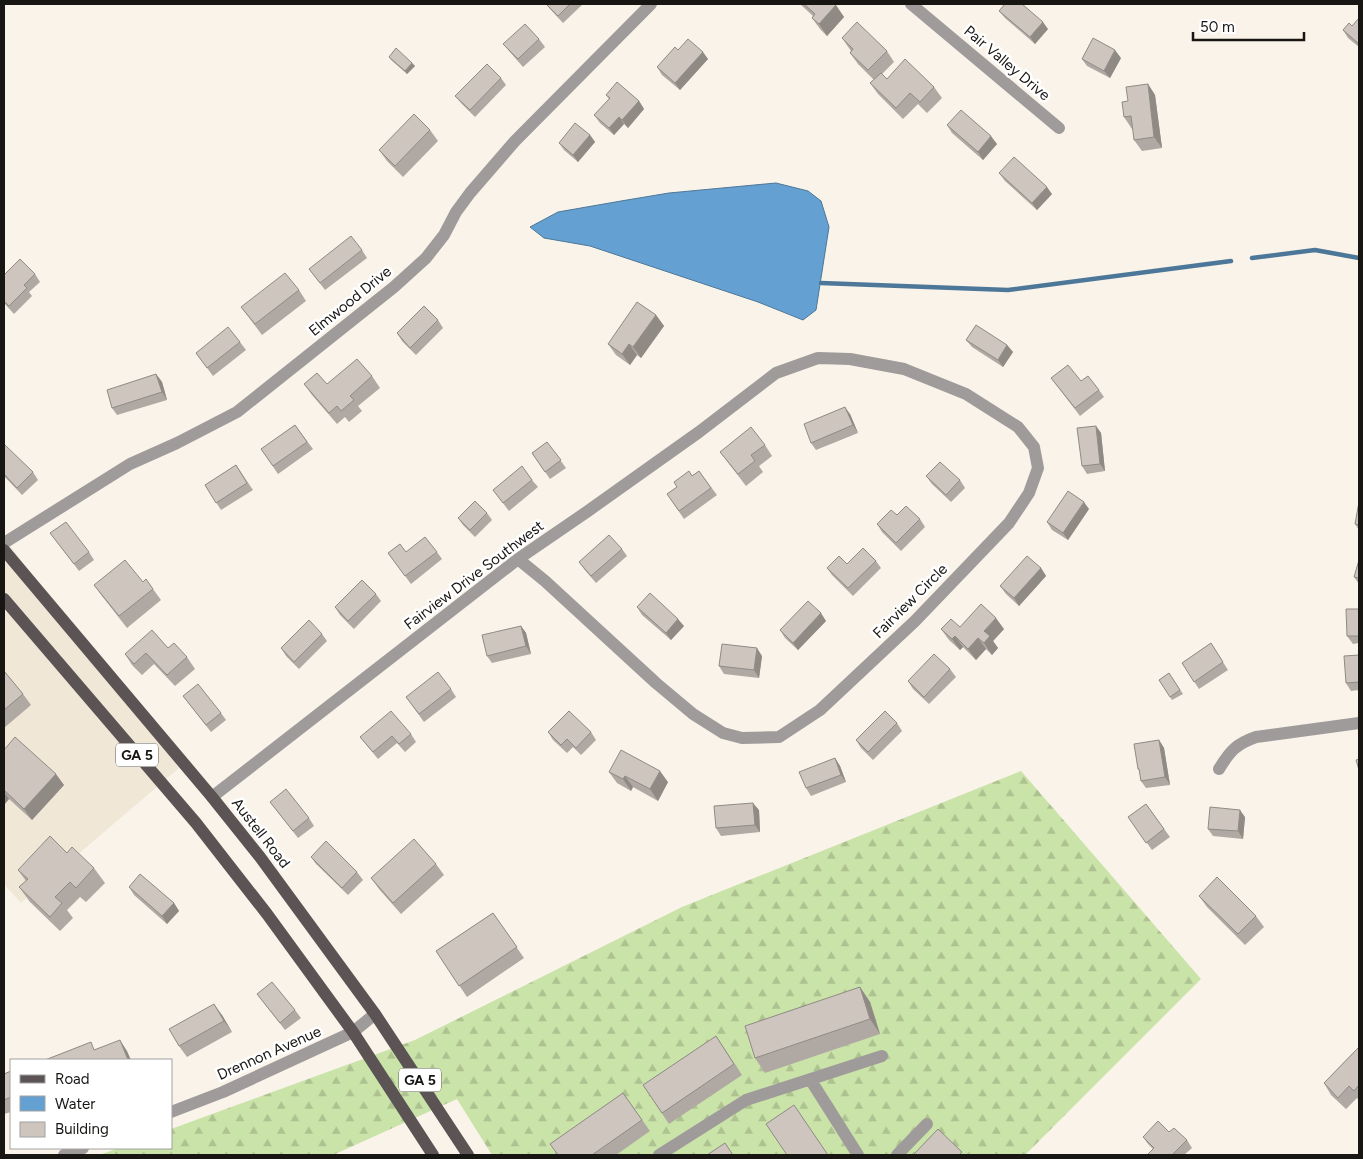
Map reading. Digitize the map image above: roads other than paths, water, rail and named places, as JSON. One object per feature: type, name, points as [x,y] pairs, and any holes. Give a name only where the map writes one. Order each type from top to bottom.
[{"type":"main road","name":"Austell Road","points":[[4,550],[212,797],[260,857],[375,1014],[468,1155]]},
{"type":"main road","name":"GA 5","points":[[4,599],[196,823],[267,914],[362,1045],[433,1155]]},
{"type":"street","name":"Elmwood Drive","points":[[4,543],[130,464],[177,443],[237,412],[394,287],[426,258],[444,235],[456,212],[470,193],[514,141],[651,4]]},
{"type":"street","name":"Pair Valley Drive","points":[[911,4],[1059,128]]},
{"type":"street","name":"Fairview Circle","points":[[518,560],[545,582],[656,684],[693,714],[723,733],[742,738],[779,737],[820,710],[916,621],[1009,523],[1029,493],[1038,468],[1034,447],[1018,427],[966,394],[904,369],[850,359],[818,358],[776,373],[760,385]]},
{"type":"street","name":"Fairview Drive Southwest","points":[[212,797],[518,560],[700,432],[760,385]]},
{"type":"street","points":[[1219,769],[1227,756],[1242,742],[1256,737],[1359,723]]},
{"type":"street","name":"Drennon Avenue","points":[[172,1112],[223,1092],[353,1032],[375,1014]]},
{"type":"street","points":[[664,1154],[746,1100],[882,1056]]},
{"type":"street","points":[[810,1079],[858,1155]]},
{"type":"street","points":[[897,1155],[927,1124]]},
{"type":"street","points":[[64,1155],[79,1149]]},
{"type":"water","points":[[776,183],[808,191],[821,201],[829,227],[816,310],[803,320],[758,302],[590,246],[544,238],[530,227],[558,212],[669,193]]},
{"type":"waterway","points":[[1252,258],[1315,250],[1359,258]]},
{"type":"waterway","points":[[821,283],[1008,290],[1231,261]]}]
